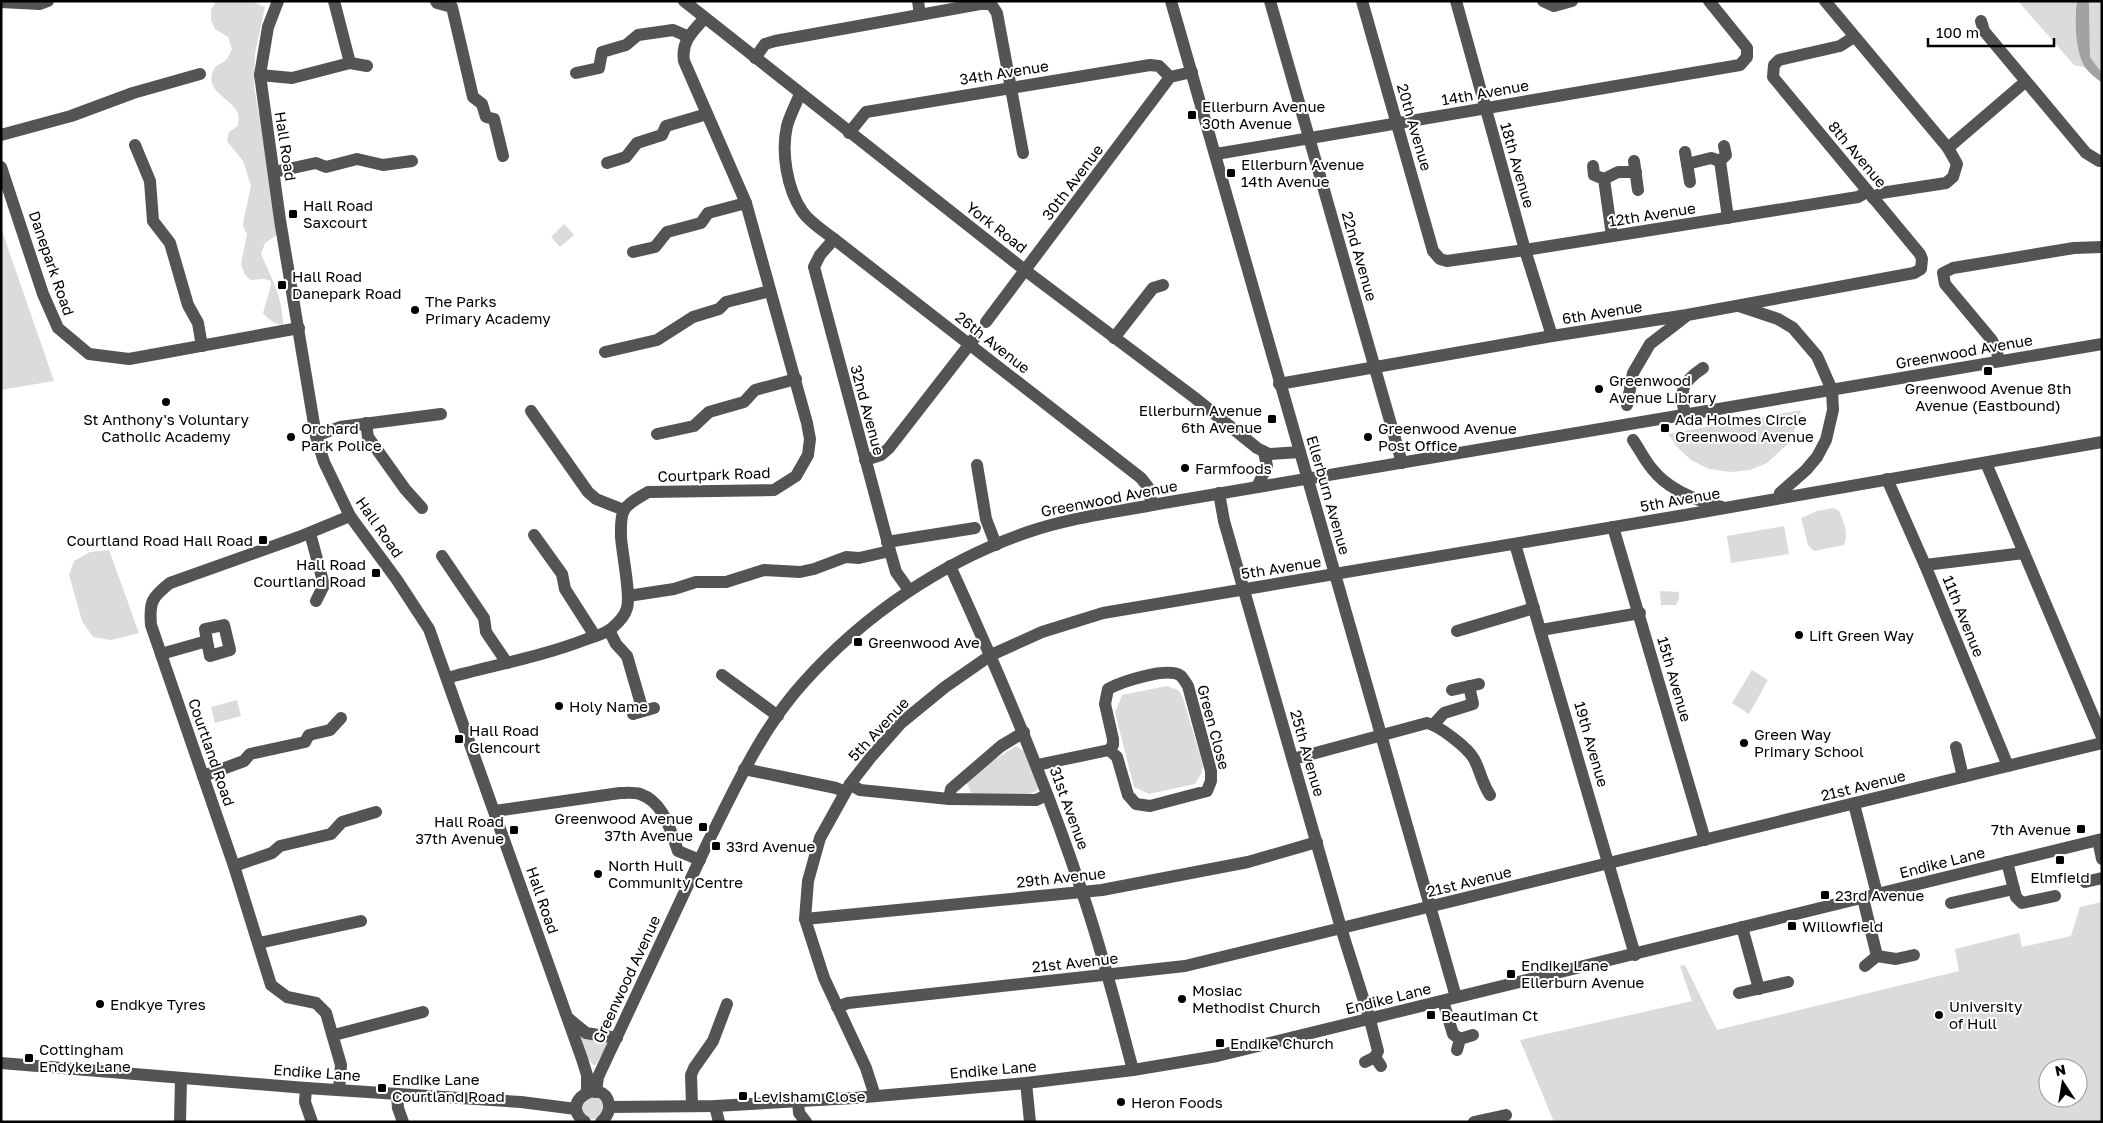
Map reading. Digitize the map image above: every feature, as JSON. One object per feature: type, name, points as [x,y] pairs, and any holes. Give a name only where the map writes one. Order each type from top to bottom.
[{"type":"street","points":[[1,2],[40,4],[48,1]]},
{"type":"street","name":"Hall Road","points":[[278,1],[268,27],[260,76],[280,220],[316,436],[324,462],[350,516],[397,580],[429,629],[569,1019],[591,1092]]},
{"type":"street","points":[[334,1],[350,64]]},
{"type":"street","points":[[436,1],[436,3],[452,7],[473,97],[482,104],[486,117],[494,119],[502,156]]},
{"type":"street","name":"York Road","points":[[684,1],[704,19],[1026,271],[1264,452]]},
{"type":"street","points":[[918,1],[920,15]]},
{"type":"street","name":"Ellerburn Avenue","points":[[1171,1],[1456,997]]},
{"type":"street","name":"22nd Avenue","points":[[1270,1],[1402,463]]},
{"type":"street","name":"20th Avenue","points":[[1362,1],[1433,251],[1440,259]]},
{"type":"street","name":"18th Avenue","points":[[1456,1],[1525,250],[1552,336]]},
{"type":"street","points":[[1543,1],[1554,6],[1572,1]]},
{"type":"street","name":"14th Avenue","points":[[1216,154],[1740,65],[1747,57],[1747,48],[1709,1]]},
{"type":"street","points":[[1825,1],[1948,148],[2025,82]]},
{"type":"street","points":[[755,58],[765,44],[775,41],[980,4],[991,4],[997,13],[1022,153]]},
{"type":"street","name":"Courtpark Road","points":[[624,510],[632,501],[648,492],[774,490],[796,476],[808,455],[810,439],[796,379],[746,203],[684,61],[682,50],[689,37],[704,19]]},
{"type":"street","points":[[1981,21],[1984,31],[2025,82],[2086,153],[2099,161]]},
{"type":"street","points":[[576,73],[599,68],[602,52],[626,45],[638,35],[673,30],[689,37]]},
{"type":"street","name":"8th Avenue","points":[[1854,37],[1840,46],[1779,60],[1774,65],[1773,77],[1920,254],[1922,263]]},
{"type":"street","points":[[260,76],[292,78],[350,64],[367,66]]},
{"type":"street","name":"34th Avenue","points":[[849,133],[866,112],[1009,87],[1150,65],[1159,66],[1170,77]]},
{"type":"street","points":[[1170,77],[1192,72]]},
{"type":"street","points":[[1,135],[71,116],[133,93],[200,74]]},
{"type":"street","name":"30th Avenue","points":[[986,322],[1170,77]]},
{"type":"street","name":"26th Avenue","points":[[800,94],[787,126],[785,144],[787,170],[802,212],[834,239],[972,340],[1141,478],[1148,487],[1152,505]]},
{"type":"street","points":[[607,163],[626,157],[637,143],[662,135],[666,126],[707,114]]},
{"type":"street","points":[[135,145],[150,181],[153,221],[170,243],[188,305],[198,323],[202,346]]},
{"type":"street","points":[[1720,161],[1726,155],[1724,146]]},
{"type":"street","name":"12th Avenue","points":[[1440,259],[1447,261],[1525,250],[1946,183],[1953,178],[1957,170],[1955,159],[1948,148]]},
{"type":"street","points":[[1690,182],[1686,158],[1711,158],[1720,161]]},
{"type":"street","points":[[274,172],[316,163],[326,167],[357,159],[383,165],[412,161]]},
{"type":"street","points":[[1720,161],[1728,218]]},
{"type":"street","name":"Danepark Road","points":[[1,166],[43,294],[58,328],[90,354],[129,359],[299,328]]},
{"type":"street","points":[[1592,166],[1594,175],[1604,179],[1635,166],[1638,190]]},
{"type":"street","points":[[1604,179],[1612,236]]},
{"type":"street","points":[[633,252],[655,247],[667,232],[701,223],[708,213],[746,203]]},
{"type":"street","name":"32nd Avenue","points":[[834,239],[820,255],[814,267],[888,547],[896,572],[909,590]]},
{"type":"street","points":[[1999,361],[1996,348],[1991,339],[1945,284],[1943,273],[1953,268],[2055,251],[2102,247]]},
{"type":"street","name":"6th Avenue","points":[[1280,384],[1552,336],[1687,315],[1914,273],[1921,269],[1922,263]]},
{"type":"street","points":[[1114,338],[1153,288],[1163,285]]},
{"type":"street","points":[[605,352],[657,340],[693,317],[719,309],[726,302],[770,291]]},
{"type":"street","points":[[1778,319],[1779,308],[1784,297]]},
{"type":"street","points":[[1737,306],[1778,319],[1793,328],[1817,356],[1832,390],[1833,410],[1826,440],[1817,457],[1806,470],[1780,493],[1780,498]]},
{"type":"street","points":[[1627,405],[1634,373],[1650,344],[1687,315]]},
{"type":"street","points":[[1645,322],[1657,339]]},
{"type":"street","points":[[865,460],[881,455],[889,448],[972,340]]},
{"type":"street","name":"Greenwood Avenue","points":[[579,1118],[577,1102],[591,1092],[744,769],[778,716],[804,682],[844,642],[909,590],[950,566],[996,544],[1061,522],[1219,493],[2102,344]]},
{"type":"street","points":[[1685,414],[1681,400],[1682,387],[1690,377],[1703,368]]},
{"type":"street","points":[[657,434],[694,426],[709,412],[744,402],[755,390],[796,379]]},
{"type":"street","points":[[448,678],[530,658],[595,636],[610,630],[624,615],[628,607],[620,524],[624,510],[596,499],[588,492],[531,411]]},
{"type":"street","points":[[316,436],[340,427],[441,414]]},
{"type":"street","points":[[366,423],[368,438],[405,489],[422,508]]},
{"type":"street","points":[[1633,440],[1653,470],[1666,483],[1709,504],[1727,508]]},
{"type":"street","name":"5th Avenue","points":[[875,1096],[866,1068],[821,970],[805,919],[808,881],[820,838],[847,788],[871,757],[901,724],[945,687],[991,655],[1042,632],[1103,613],[1727,508],[2102,442]]},
{"type":"street","points":[[1257,487],[1267,466],[1264,452],[1282,455],[1300,452]]},
{"type":"street","points":[[1986,463],[2102,737]]},
{"type":"street","points":[[977,465],[986,518],[996,544]]},
{"type":"street","points":[[1806,470],[1809,480],[1816,491]]},
{"type":"street","name":"11th Avenue","points":[[1887,479],[1925,565],[2008,766]]},
{"type":"street","name":"25th Avenue","points":[[1219,493],[1224,522],[1245,588],[1341,928],[1370,1020],[1378,1051],[1374,1062]]},
{"type":"street","points":[[1685,515],[1687,494]]},
{"type":"street","name":"Courtland Road","points":[[339,1090],[341,1065],[326,1013],[316,1003],[287,997],[271,985],[234,866],[151,625],[149,607],[157,594],[170,583],[310,533],[350,516]]},
{"type":"street","name":"15th Avenue","points":[[1613,527],[1705,840]]},
{"type":"street","points":[[628,596],[674,589],[696,582],[726,582],[764,570],[800,572],[846,557],[859,558],[888,547],[970,531]]},
{"type":"street","points":[[310,533],[324,584],[316,601]]},
{"type":"street","points":[[534,535],[562,574],[565,590],[595,636]]},
{"type":"street","name":"19th Avenue","points":[[1515,544],[1610,863],[1635,954]]},
{"type":"street","points":[[1925,565],[2024,553]]},
{"type":"street","points":[[442,556],[484,618],[486,632],[507,663]]},
{"type":"street","name":"31st Avenue","points":[[950,566],[991,655],[1037,765],[1083,892],[1133,1070]]},
{"type":"street","points":[[1457,631],[1534,608]]},
{"type":"street","points":[[1541,630],[1640,614]]},
{"type":"street","points":[[610,630],[616,644],[627,656],[643,711]]},
{"type":"street","points":[[161,654],[208,641]]},
{"type":"street","name":"Green Close","points":[[1169,672],[1180,676],[1188,686],[1211,771],[1210,786],[1207,791],[1178,800],[1150,806],[1136,804],[1128,795],[1118,756],[1109,750],[1113,745],[1113,739],[1105,704],[1108,689],[1121,682],[1169,672]]},
{"type":"street","points":[[722,675],[778,716]]},
{"type":"street","points":[[1434,725],[1444,713],[1473,704],[1474,685],[1452,690]]},
{"type":"street","points":[[203,776],[244,761],[250,754],[305,742],[309,736],[330,730],[341,718]]},
{"type":"street","points":[[1293,758],[1419,725],[1434,725],[1472,756],[1482,784],[1490,795]]},
{"type":"street","points":[[949,799],[951,789],[1001,746],[1024,732]]},
{"type":"street","name":"21st Avenue","points":[[837,1007],[848,1003],[1185,966],[2102,742]]},
{"type":"street","points":[[1956,747],[1963,777]]},
{"type":"street","points":[[1037,765],[1109,750]]},
{"type":"street","points":[[744,769],[836,788],[949,799],[1036,800],[1047,795]]},
{"type":"street","points":[[495,811],[620,793],[639,794],[653,800],[665,815],[678,851],[700,860]]},
{"type":"street","points":[[1854,804],[1878,894]]},
{"type":"street","points":[[234,866],[272,853],[280,846],[331,834],[342,822],[376,812]]},
{"type":"street","points":[[2100,839],[2102,859]]},
{"type":"street","name":"Endike Lane","points":[[609,1107],[715,1106],[875,1096],[1026,1083],[1133,1070],[1217,1056],[1370,1020],[1443,1000],[2100,839]]},
{"type":"street","name":"29th Avenue","points":[[805,919],[1083,892],[1248,862],[1317,842]]},
{"type":"street","points":[[2008,862],[2016,897],[2022,903],[2055,896]]},
{"type":"street","points":[[2085,882],[2102,878]]},
{"type":"street","points":[[1951,903],[2014,889]]},
{"type":"street","points":[[1863,898],[1877,956]]},
{"type":"street","points":[[259,943],[361,921]]},
{"type":"street","points":[[1742,928],[1758,989]]},
{"type":"street","points":[[1865,966],[1877,956],[1896,959],[1914,955]]},
{"type":"street","points":[[1739,993],[1788,982]]},
{"type":"street","points":[[1443,1000],[1458,1045],[1473,1035]]},
{"type":"street","points":[[692,1105],[692,1075],[694,1068],[713,1041],[727,1004]]},
{"type":"street","points":[[334,1036],[423,1012]]},
{"type":"street","points":[[569,1019],[586,1033],[617,1038]]},
{"type":"street","name":"Endike Lane","points":[[1,1063],[181,1079],[521,1102],[579,1118]]},
{"type":"street","points":[[180,1122],[181,1079]]},
{"type":"street","points":[[1026,1083],[1030,1122]]},
{"type":"street","points":[[306,1088],[305,1102],[312,1122]]},
{"type":"street","points":[[591,1092],[603,1095],[607,1100],[609,1113],[603,1122]]},
{"type":"street","points":[[397,1095],[398,1108],[403,1122]]},
{"type":"street","points":[[798,1101],[799,1113],[806,1122]]},
{"type":"street","points":[[715,1106],[718,1122]]},
{"type":"street","points":[[1474,1122],[1506,1114]]},
{"type":"shaded area","points":[[216,1],[250,1],[265,7],[255,53],[254,87],[268,164],[277,235],[265,243],[261,254],[279,297],[283,325],[267,318],[263,313],[271,281],[264,279],[251,280],[245,275],[241,264],[247,234],[243,226],[244,218],[251,186],[243,161],[227,141],[229,132],[238,126],[238,114],[235,108],[215,89],[212,83],[211,77],[214,69],[226,60],[232,49],[228,37],[215,29],[211,20],[211,10]]},
{"type":"shaded area","points":[[2018,1],[2077,1],[2075,18],[2077,44],[2086,68],[2074,65]]},
{"type":"shaded area","points":[[2077,1],[2089,1],[2090,57],[2102,73],[2102,83],[2087,69],[2079,52],[2076,26]]},
{"type":"shaded area","points":[[2089,1],[2102,1],[2102,73],[2090,57]]},
{"type":"shaded area","points":[[564,224],[574,235],[560,247],[551,237]]},
{"type":"shaded area","points":[[1,228],[54,381],[1,390]]},
{"type":"shaded area","points":[[1801,410],[1791,441],[1767,463],[1750,470],[1731,472],[1709,469],[1691,460],[1677,447],[1668,434]]},
{"type":"shaded area","points":[[1834,508],[1839,511],[1845,528],[1844,545],[1814,551],[1808,545],[1801,518],[1817,511]]},
{"type":"shaded area","points":[[1784,526],[1789,554],[1731,563],[1727,536]]},
{"type":"shaded area","points":[[109,550],[139,633],[111,640],[93,637],[82,621],[69,575],[74,561],[90,552]]},
{"type":"shaded area","points":[[1660,591],[1679,592],[1676,605],[1661,605]]},
{"type":"shaded area","points":[[1752,670],[1768,680],[1749,714],[1732,703]]},
{"type":"shaded area","points":[[1167,686],[1178,690],[1183,698],[1203,766],[1195,784],[1149,794],[1134,787],[1115,713],[1122,695]]},
{"type":"shaded area","points":[[237,700],[241,716],[215,723],[211,707]]},
{"type":"shaded area","points":[[1016,746],[1024,751],[1038,787],[1037,791],[1028,794],[971,793],[967,783],[983,767]]},
{"type":"shaded area","name":"University of Hull","points":[[2102,902],[2102,1122],[1554,1122],[1520,1040],[1692,1001],[1680,966],[1685,965],[1717,1030],[1959,971],[1955,949],[2019,933],[2022,947],[2071,936],[2080,907]]},
{"type":"shaded area","points":[[575,1030],[606,1042],[607,1046],[596,1065],[593,1065],[585,1055]]},
{"type":"shaded area","points":[[593,1097],[601,1100],[604,1108],[601,1116],[593,1119],[585,1116],[582,1108],[585,1100]]},
{"type":"place","name":"Ellerburn Avenue 30th Avenue","points":[[1192,115]]},
{"type":"place","name":"Ellerburn Avenue 14th Avenue","points":[[1231,173]]},
{"type":"place","name":"Hall Road Saxcourt","points":[[293,214]]},
{"type":"place","name":"Hall Road Danepark Road","points":[[282,285]]},
{"type":"place","name":"The Parks Primary Academy","points":[[415,310]]},
{"type":"place","name":"Greenwood Avenue 8th Avenue (Eastbound)","points":[[1988,371]]},
{"type":"place","name":"Greenwood Avenue Library","points":[[1599,389]]},
{"type":"place","name":"St Anthony's Voluntary Catholic Academy","points":[[166,402]]},
{"type":"place","name":"Ellerburn Avenue 6th Avenue","points":[[1272,419]]},
{"type":"place","name":"Ada Holmes Circle Greenwood Avenue","points":[[1665,428]]},
{"type":"place","name":"Orchard Park Police","points":[[291,437]]},
{"type":"place","name":"Greenwood Avenue Post Office","points":[[1368,437]]},
{"type":"place","name":"Farmfoods","points":[[1185,468]]},
{"type":"place","name":"Courtland Road Hall Road","points":[[263,540]]},
{"type":"place","name":"Hall Road Courtland Road","points":[[376,573]]},
{"type":"place","name":"Lift Green Way","points":[[1799,635]]},
{"type":"place","name":"Greenwood Ave","points":[[858,642]]},
{"type":"place","name":"Holy Name","points":[[559,706]]},
{"type":"place","name":"Hall Road Glencourt","points":[[459,739]]},
{"type":"place","name":"Green Way Primary School","points":[[1744,743]]},
{"type":"place","name":"Greenwood Avenue 37th Avenue","points":[[703,827]]},
{"type":"place","name":"7th Avenue","points":[[2081,829]]},
{"type":"place","name":"Hall Road 37th Avenue","points":[[514,830]]},
{"type":"place","name":"33rd Avenue","points":[[716,846]]},
{"type":"place","name":"Elmfield","points":[[2060,860]]},
{"type":"place","name":"North Hull Community Centre","points":[[598,874]]},
{"type":"place","name":"23rd Avenue","points":[[1825,895]]},
{"type":"place","name":"Willowfield","points":[[1792,926]]},
{"type":"place","name":"Endike Lane Ellerburn Avenue","points":[[1511,974]]},
{"type":"place","name":"Mosiac Methodist Church","points":[[1182,999]]},
{"type":"place","name":"Endkye Tyres","points":[[100,1004]]},
{"type":"place","name":"Beautiman Ct","points":[[1431,1015]]},
{"type":"place","name":"University of Hull","points":[[1939,1015]]},
{"type":"place","name":"Endike Church","points":[[1220,1043]]},
{"type":"place","name":"Cottingham Endyke Lane","points":[[29,1058]]},
{"type":"place","name":"Endike Lane Courtland Road","points":[[382,1088]]},
{"type":"place","name":"Levisham Close","points":[[743,1096]]},
{"type":"place","name":"Heron Foods","points":[[1121,1102]]}]
